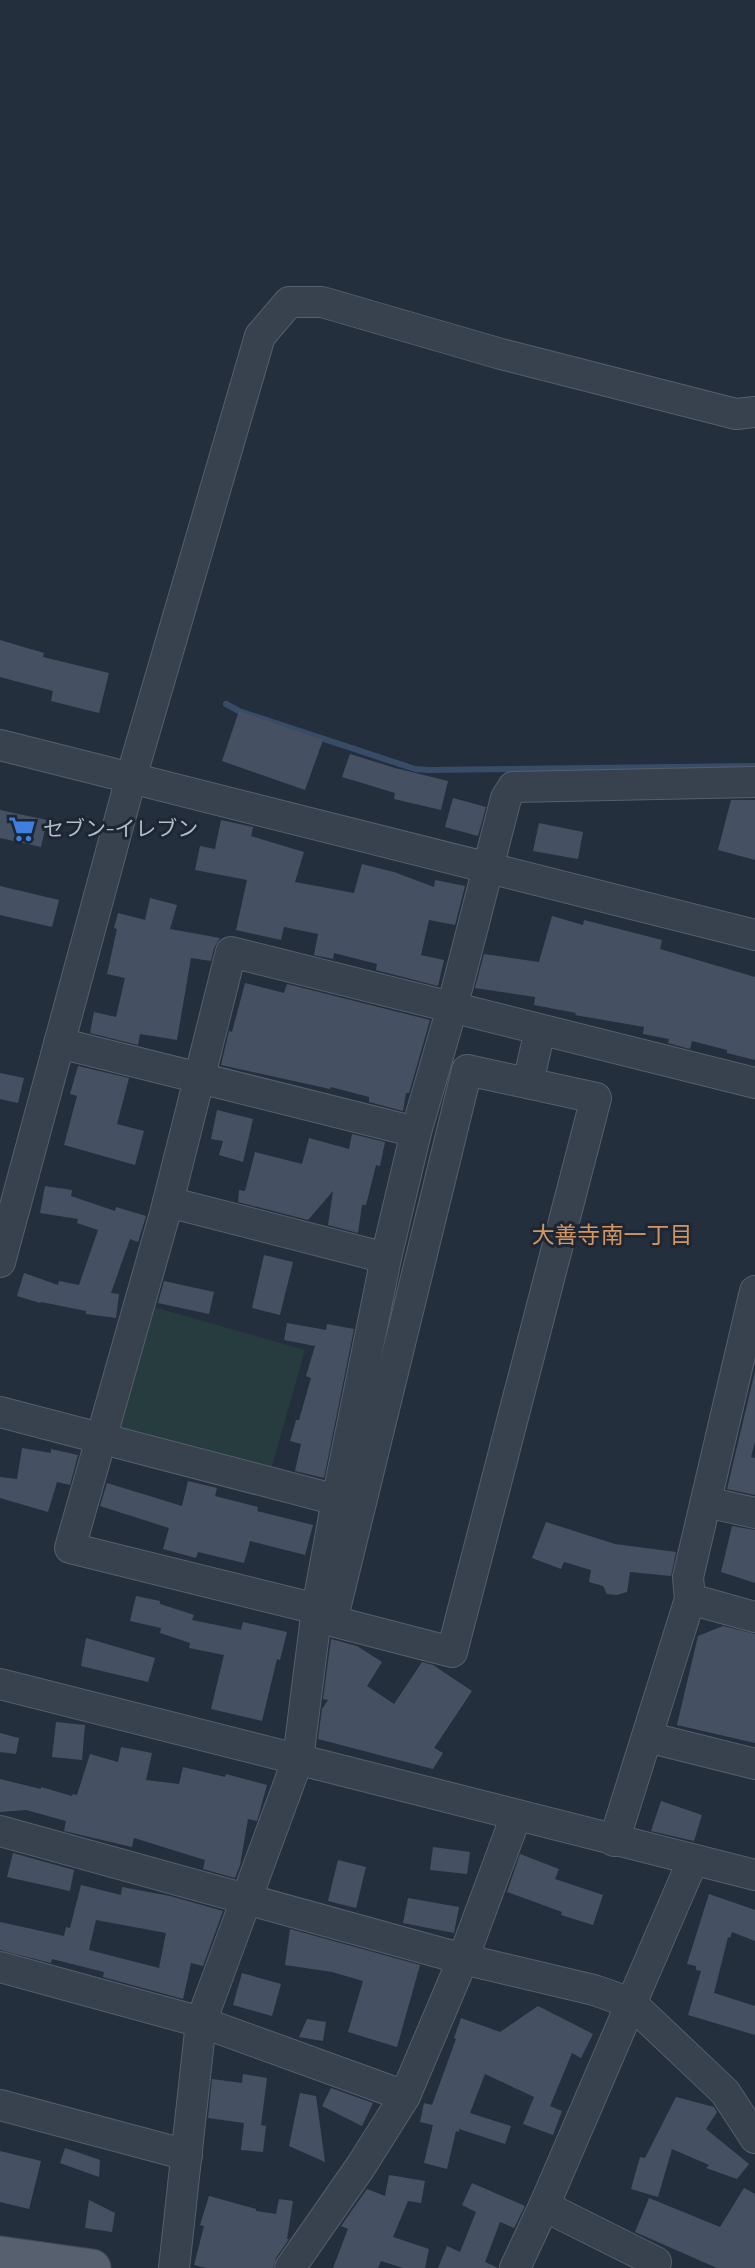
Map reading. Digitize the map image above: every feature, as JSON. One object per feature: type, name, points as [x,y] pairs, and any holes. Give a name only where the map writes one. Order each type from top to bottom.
[{"type":"main road","points":[[0,2255],[92,2268]]},
{"type":"street","points":[[0,1262],[13,1162],[59,1043],[131,778],[260,336],[289,302],[322,302],[501,354],[736,414],[755,412]]},
{"type":"street","points":[[0,745],[755,935]]},
{"type":"street","points":[[174,2268],[201,2022],[298,1759],[317,1609],[386,1258],[416,1132],[452,1008],[506,798],[513,787],[755,782]]},
{"type":"street","points":[[317,1609],[70,1548],[168,1202],[231,952],[755,1083]]},
{"type":"street","points":[[528,1083],[540,1030]]},
{"type":"street","points":[[59,1043],[416,1132]]},
{"type":"street","points":[[467,1070],[528,1083],[596,1098],[452,1653],[332,1622],[467,1070]]},
{"type":"street","points":[[168,1202],[386,1258]]},
{"type":"street","points":[[614,1841],[690,1599],[688,1577],[755,1291]]},
{"type":"street","points":[[0,1412],[337,1500]]},
{"type":"street","points":[[706,1502],[755,1513]]},
{"type":"street","points":[[690,1599],[755,1617]]},
{"type":"street","points":[[0,1684],[755,1875]]},
{"type":"street","points":[[647,1737],[755,1764]]},
{"type":"street","points":[[290,2268],[361,2166],[405,2096],[463,1959],[516,1816]]},
{"type":"street","points":[[0,1831],[463,1959],[594,1990],[631,2003],[725,2092],[747,2106],[755,2138]]},
{"type":"street","points":[[515,2268],[693,1860]]},
{"type":"street","points":[[0,1967],[201,2022],[405,2096]]},
{"type":"street","points":[[0,2105],[187,2155]]},
{"type":"street","points":[[544,2206],[656,2262]]},
{"type":"green space","points":[[150,1306],[305,1350],[270,1473],[115,1429]]},
{"type":"building","points":[[0,640],[44,653],[43,657],[109,673],[99,713],[51,701],[53,691],[0,677]]},
{"type":"building","points":[[239,711],[323,740],[305,790],[222,761]]},
{"type":"building","points":[[350,754],[448,781],[441,810],[394,799],[395,793],[342,777]]},
{"type":"building","points":[[453,798],[486,807],[478,836],[445,827]]},
{"type":"building","points":[[731,800],[755,800],[755,860],[718,850]]},
{"type":"building","name":"セブン-イレブン","points":[[0,810],[47,820],[41,847],[0,838]]},
{"type":"building","points":[[221,820],[253,827],[251,836],[304,852],[295,882],[354,893],[362,864],[394,872],[434,887],[435,880],[465,886],[455,925],[429,920],[421,955],[444,960],[438,986],[376,970],[377,964],[334,953],[333,959],[314,955],[318,934],[284,927],[281,940],[236,930],[247,880],[195,870],[200,846],[215,849]]},
{"type":"building","points":[[539,823],[583,832],[578,859],[533,851]]},
{"type":"building","points":[[0,886],[59,900],[52,927],[0,915]]},
{"type":"building","points":[[150,898],[177,905],[170,929],[220,938],[211,961],[191,958],[177,1040],[140,1034],[138,1045],[90,1033],[94,1012],[116,1017],[125,978],[107,974],[118,913],[145,920]]},
{"type":"building","points":[[552,916],[583,925],[584,920],[662,940],[660,949],[755,977],[755,1060],[692,1041],[690,1049],[668,1043],[669,1039],[643,1034],[644,1027],[534,1005],[535,997],[475,988],[484,954],[539,962]]},
{"type":"building","points":[[245,983],[284,993],[287,984],[430,1020],[409,1093],[406,1093],[403,1111],[369,1102],[369,1097],[331,1087],[330,1089],[221,1065]]},
{"type":"building","points":[[78,1066],[129,1078],[117,1124],[144,1131],[135,1165],[64,1145],[77,1096],[70,1094]]},
{"type":"building","points":[[0,1073],[24,1078],[18,1103],[0,1099]]},
{"type":"building","points":[[217,1110],[253,1119],[243,1162],[219,1155],[223,1141],[211,1139]]},
{"type":"building","points":[[352,1134],[385,1142],[380,1166],[376,1165],[366,1205],[362,1205],[358,1233],[328,1225],[333,1191],[308,1220],[238,1202],[239,1190],[245,1191],[255,1152],[302,1164],[309,1138],[349,1149]]},
{"type":"building","points":[[45,1186],[72,1190],[71,1196],[115,1211],[116,1207],[146,1216],[138,1242],[130,1239],[111,1293],[119,1294],[116,1318],[86,1314],[86,1311],[17,1296],[24,1273],[58,1285],[59,1281],[79,1285],[98,1230],[77,1223],[78,1219],[40,1213]]},
{"type":"building","points":[[264,1255],[293,1262],[280,1315],[252,1308]]},
{"type":"building","points":[[164,1281],[214,1292],[209,1314],[158,1303]]},
{"type":"building","points":[[287,1323],[326,1330],[327,1324],[354,1329],[324,1478],[295,1471],[301,1444],[290,1441],[311,1378],[306,1376],[315,1346],[284,1340]]},
{"type":"building","points":[[755,1371],[755,1442],[751,1457],[755,1458],[755,1495],[727,1489]]},
{"type":"building","points":[[22,1448],[51,1453],[51,1449],[78,1455],[70,1485],[57,1482],[48,1512],[0,1498],[0,1477],[17,1479]]},
{"type":"building","points":[[188,1481],[217,1488],[215,1496],[258,1507],[257,1511],[313,1525],[305,1555],[250,1541],[244,1563],[198,1552],[196,1558],[163,1549],[169,1528],[100,1506],[107,1483],[182,1506]]},
{"type":"building","points":[[546,1522],[615,1544],[676,1552],[671,1576],[630,1572],[627,1592],[607,1594],[603,1586],[589,1582],[591,1570],[564,1562],[561,1569],[532,1558]]},
{"type":"building","points":[[732,1526],[755,1530],[755,1583],[721,1572]]},
{"type":"building","points":[[136,1596],[160,1601],[160,1604],[194,1615],[192,1620],[241,1630],[243,1622],[287,1632],[280,1660],[277,1659],[262,1721],[211,1709],[224,1655],[189,1648],[190,1643],[160,1633],[161,1628],[130,1621]]},
{"type":"building","points":[[723,1626],[755,1634],[755,1743],[677,1725],[698,1636]]},
{"type":"building","points":[[86,1638],[155,1658],[148,1682],[81,1666]]},
{"type":"building","points":[[331,1639],[357,1646],[382,1662],[367,1686],[394,1704],[422,1662],[433,1665],[472,1691],[434,1748],[443,1753],[433,1769],[318,1739],[322,1709],[328,1700],[323,1699]]},
{"type":"building","points":[[56,1722],[85,1725],[82,1760],[52,1757]]},
{"type":"building","points":[[0,1733],[19,1738],[16,1754],[0,1752]]},
{"type":"building","points":[[121,1747],[152,1753],[146,1780],[179,1784],[183,1767],[225,1777],[226,1774],[267,1785],[257,1821],[248,1819],[235,1878],[203,1869],[205,1860],[134,1838],[132,1847],[64,1831],[66,1821],[26,1810],[0,1812],[0,1779],[77,1795],[90,1754],[118,1762]]},
{"type":"building","points":[[661,1801],[702,1815],[694,1841],[651,1831]]},
{"type":"building","points":[[433,1847],[470,1852],[467,1874],[430,1870]]},
{"type":"building","points":[[13,1853],[74,1870],[70,1891],[7,1877]]},
{"type":"building","points":[[520,1854],[559,1869],[555,1879],[603,1895],[593,1925],[561,1915],[562,1912],[507,1892]]},
{"type":"building","points":[[338,1860],[366,1867],[356,1908],[328,1901]]},
{"type":"building","points":[[81,1885],[121,1895],[122,1887],[170,1896],[223,1911],[203,1966],[191,1963],[183,1999],[103,1977],[104,1972],[52,1959],[51,1963],[0,1950],[0,1922],[64,1936],[66,1927],[70,1928]],"holes":[[[96,1920],[166,1933],[159,1968],[89,1950]]]},
{"type":"building","points":[[709,1894],[755,1910],[755,1941],[732,1932],[730,1938],[728,1937],[714,1993],[755,2006],[755,2035],[688,2015],[701,1971],[696,1970],[696,1966],[687,1964]]},
{"type":"building","points":[[408,1898],[459,1907],[454,1933],[403,1923]]},
{"type":"building","points":[[290,1929],[420,1965],[397,2047],[348,2032],[363,1981],[332,1972],[285,1965]]},
{"type":"building","points":[[242,1973],[281,1984],[272,2016],[233,2005]]},
{"type":"building","points":[[538,2006],[593,2034],[581,2058],[572,2053],[550,2106],[562,2111],[553,2135],[523,2124],[534,2097],[485,2074],[470,2113],[511,2126],[505,2144],[459,2129],[459,2132],[456,2131],[447,2169],[424,2163],[433,2125],[420,2122],[424,2103],[432,2105],[461,2018],[500,2032]]},
{"type":"building","points":[[307,2019],[326,2022],[323,2041],[299,2037]]},
{"type":"building","points":[[243,2074],[267,2078],[261,2125],[266,2126],[263,2152],[241,2150],[244,2123],[208,2118],[212,2079],[242,2083]]},
{"type":"building","points":[[331,2088],[373,2103],[362,2126],[322,2106]]},
{"type":"building","points":[[300,2093],[316,2096],[325,2162],[289,2146]]},
{"type":"building","points":[[676,2097],[714,2107],[717,2112],[706,2129],[749,2164],[737,2179],[706,2168],[709,2165],[672,2149],[658,2197],[631,2189],[640,2157],[645,2158]]},
{"type":"building","points":[[65,2148],[100,2160],[99,2177],[60,2163]]},
{"type":"building","points":[[0,2151],[41,2161],[29,2209],[0,2202]]},
{"type":"building","points":[[389,2175],[425,2181],[421,2203],[408,2201],[393,2237],[429,2249],[425,2268],[403,2268],[381,2261],[378,2268],[333,2268],[348,2229],[341,2226],[367,2189],[385,2196]]},
{"type":"building","points":[[472,2183],[525,2206],[514,2228],[500,2222],[485,2262],[498,2268],[438,2268],[447,2246],[460,2252],[476,2212],[462,2205]]},
{"type":"building","points":[[744,2188],[755,2194],[755,2268],[717,2268],[635,2232],[649,2198],[720,2227]]},
{"type":"building","points":[[209,2196],[256,2211],[276,2214],[279,2199],[293,2201],[289,2239],[276,2258],[273,2268],[206,2268],[194,2265],[204,2226],[200,2225]]},
{"type":"building","points":[[89,2200],[115,2213],[112,2232],[85,2228]]},
{"type":"waterway","points":[[226,704],[239,711],[415,769],[755,766]]},
{"type":"place","name":"セブン-イレブン","points":[[22,829]]},
{"type":"district","name":"大善寺南一丁目","points":[[612,1235]]}]
